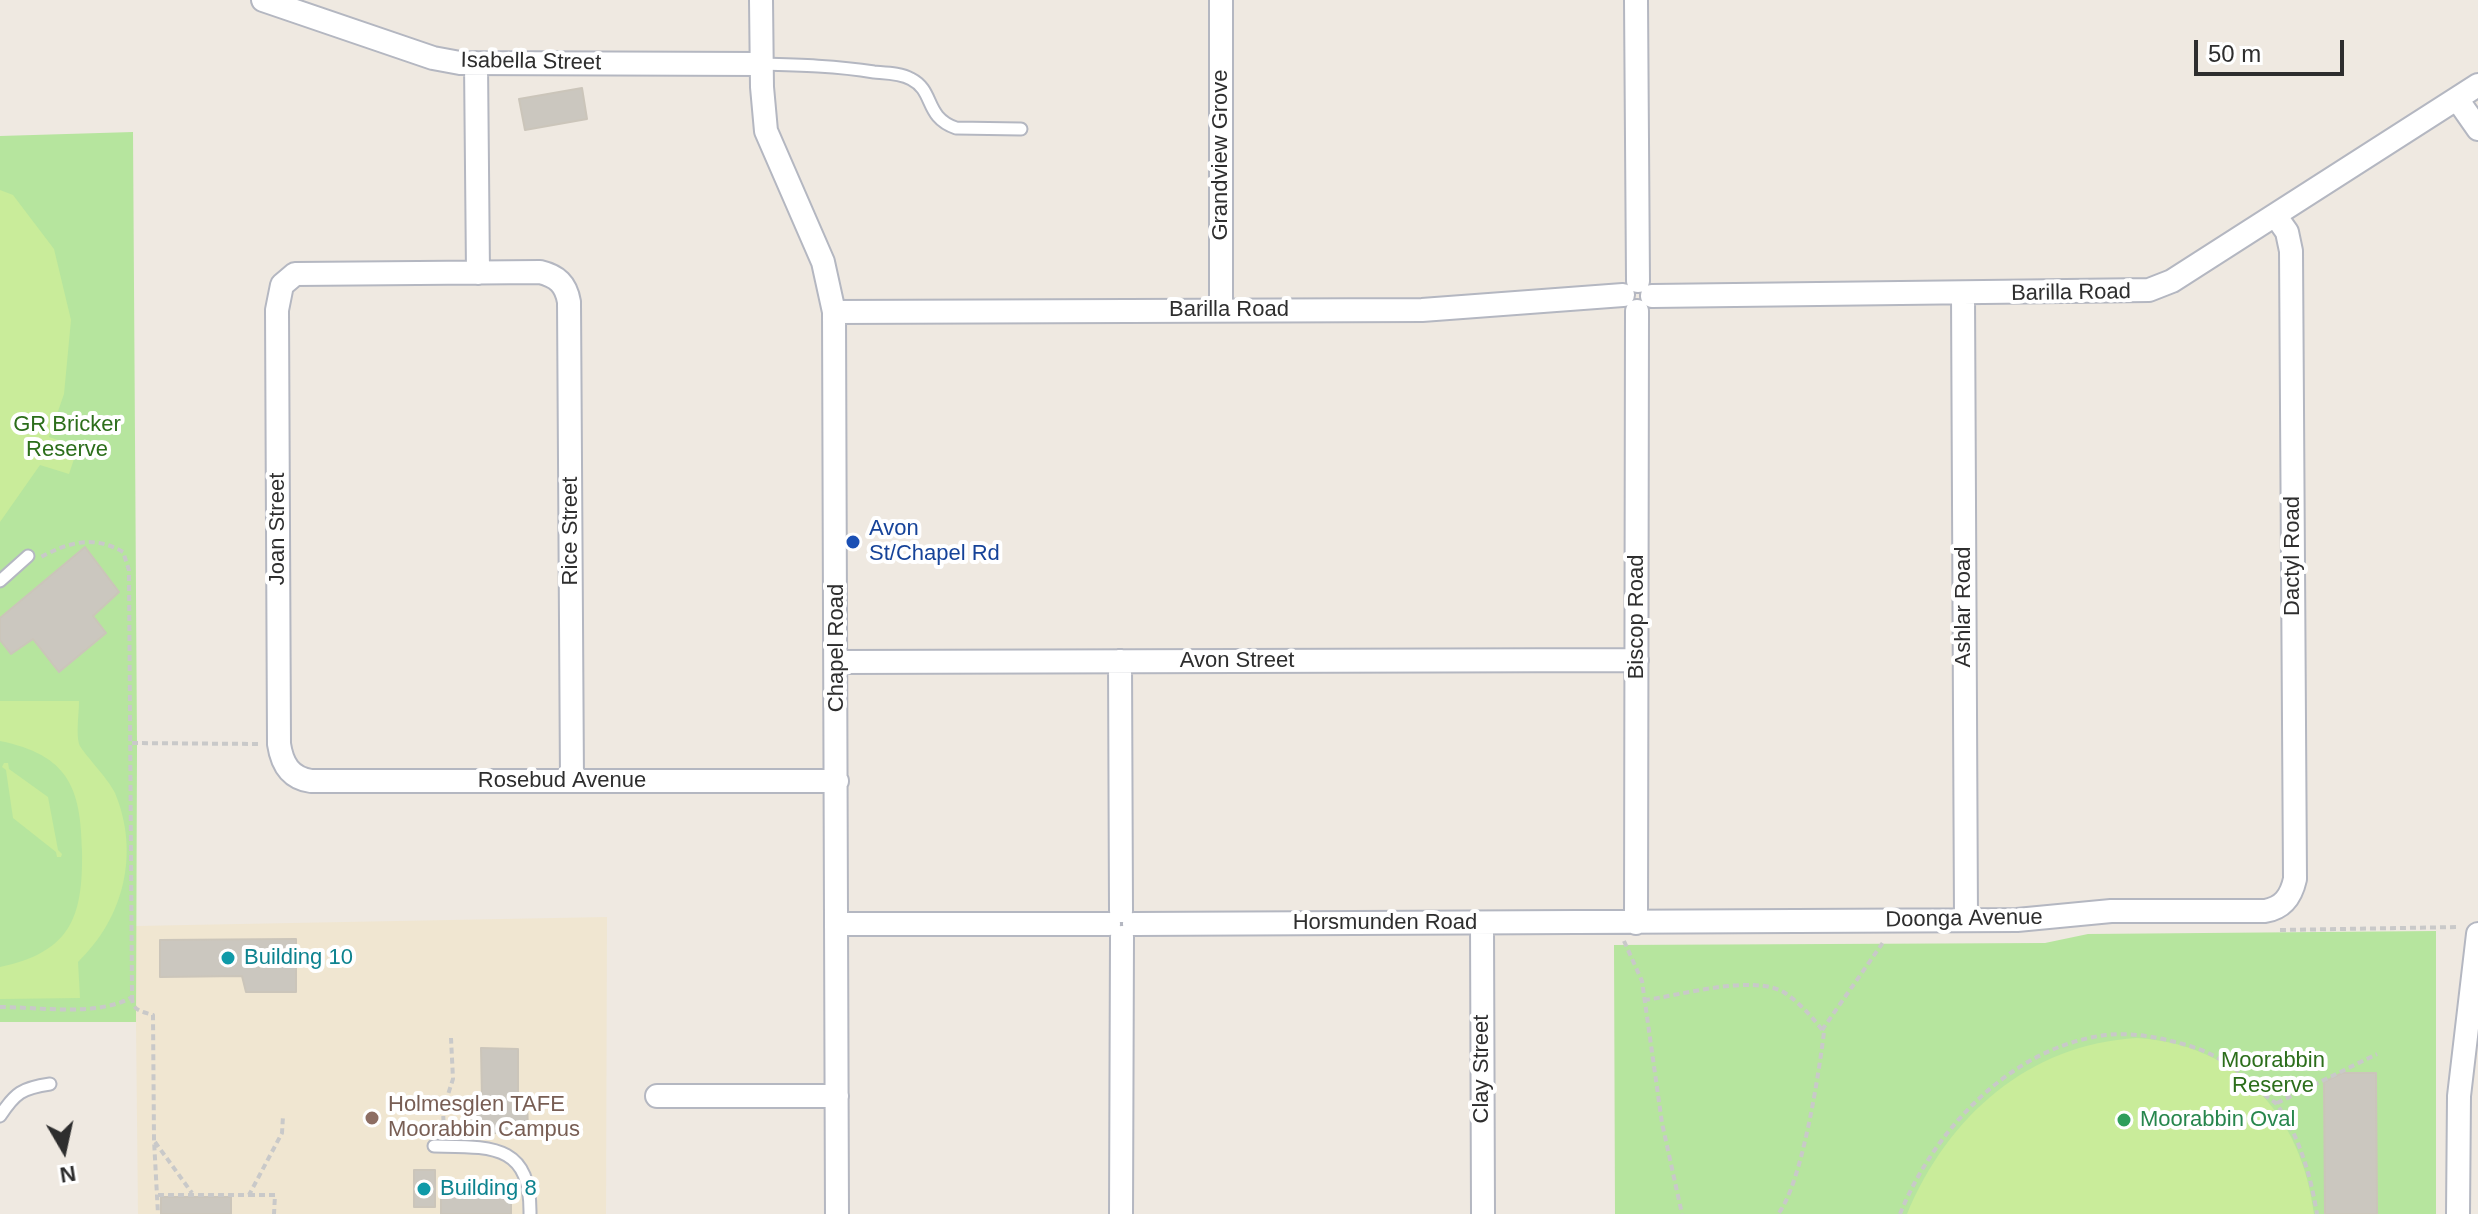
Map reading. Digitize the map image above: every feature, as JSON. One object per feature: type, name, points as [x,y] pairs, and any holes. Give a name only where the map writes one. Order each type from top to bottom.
[{"type":"street","name":"Isabella Street","points":[[263,0],[433,58],[476,63],[761,64]]},
{"type":"street","name":"Chapel Road","points":[[761,0],[761,64],[766,131],[823,262],[834,312],[837,1214]]},
{"type":"street","name":"Grandview Grove","points":[[1221,0],[1221,310]]},
{"type":"street","name":"Biscop Road","points":[[1630,922],[1637,660],[1636,0]]},
{"type":"street","points":[[476,63],[478,273]]},
{"type":"street","name":"Barilla Road","points":[[834,312],[1465,309],[1638,296],[2149,290],[2172,281],[2478,85]]},
{"type":"street","points":[[2457,99],[2478,129]]},
{"type":"street","name":"Dactyl Road","points":[[2275,215],[2288,235],[2291,251],[2295,879],[2288,899]]},
{"type":"street","name":"Rice Street","points":[[478,273],[540,272],[562,282],[569,302],[572,781]]},
{"type":"street","name":"Joan Street","points":[[289,771],[283,763],[279,744],[277,310],[282,285],[295,274],[303,273],[478,273]]},
{"type":"street","name":"Ashlar Road","points":[[1963,294],[1966,920]]},
{"type":"street","name":"Avon Street","points":[[837,662],[1637,660]]},
{"type":"street","points":[[1120,661],[1121,1214]]},
{"type":"street","name":"Rosebud Avenue","points":[[289,771],[295,777],[311,781],[837,781]]},
{"type":"street","name":"Doonga Avenue","points":[[1630,922],[2040,919],[2111,911],[2265,911],[2288,899]]},
{"type":"street","name":"Horsmunden Road","points":[[837,924],[1630,922]]},
{"type":"street","name":"Clay Street","points":[[1482,923],[1483,1214]]},
{"type":"street","points":[[2458,1214],[2459,1096],[2478,934]]},
{"type":"street","points":[[657,1096],[837,1096]]},
{"type":"lane","points":[[761,64],[819,66],[911,78],[920,85],[933,112],[947,125],[956,128],[1021,129]]},
{"type":"lane","points":[[0,581],[28,556]]},
{"type":"lane","points":[[0,1116],[12,1098],[22,1090],[50,1084]]},
{"type":"lane","points":[[439,1146],[491,1149],[514,1159],[529,1185],[530,1214]]},
{"type":"path","points":[[28,556],[35,560],[62,545],[77,542],[110,544],[123,552],[129,570],[132,1005],[136,1010],[153,1015],[158,1214]]},
{"type":"path","points":[[132,743],[279,744]]},
{"type":"path","points":[[123,823],[132,823]]},
{"type":"path","points":[[1630,922],[1625,945],[1642,981],[1662,1123],[1682,1214]]},
{"type":"path","points":[[1822,1030],[1884,941]]},
{"type":"path","points":[[1644,1000],[1676,997],[1719,985],[1782,991],[1809,1011],[1824,1032],[1818,1078],[1806,1130],[1794,1176],[1778,1214]]},
{"type":"path","points":[[0,1007],[110,1008],[132,997]]},
{"type":"path","points":[[1900,1214],[1924,1163],[1943,1137],[1976,1102],[2006,1077],[2070,1043],[2105,1035],[2133,1034],[2163,1038],[2211,1053],[2235,1067],[2267,1098],[2277,1103],[2312,1182],[2317,1214]]},
{"type":"path","points":[[439,1146],[443,1110],[453,1079],[451,1038]]},
{"type":"path","points":[[2277,1103],[2377,1054]]},
{"type":"path","points":[[249,1195],[282,1133],[283,1116]]},
{"type":"path","points":[[154,1140],[193,1196]]},
{"type":"path","points":[[158,1195],[275,1195],[274,1214]]},
{"type":"shaded area","name":"Holmesglen TAFE Moorabbin Campus","points":[[607,917],[606,1214],[138,1214],[135,926]]},
{"type":"green space","name":"GR Bricker Reserve","points":[[133,132],[136,1022],[0,1022],[0,136]]},
{"type":"green space","points":[[0,190],[13,195],[54,249],[71,320],[64,394],[49,437],[78,447],[69,474],[40,465],[0,522]]},
{"type":"green space","points":[[0,701],[79,701],[79,744],[112,787],[122,816],[126,839],[123,884],[107,925],[78,962],[80,998],[0,999],[0,967],[43,952],[68,928],[80,895],[82,851],[78,809],[66,777],[56,765],[41,755],[0,741]]},
{"type":"green space","points":[[8,763],[9,769],[48,797],[61,857],[57,857],[56,852],[13,818],[6,770],[2,767]]},
{"type":"green space","name":"Moorabbin Reserve","points":[[2436,931],[2436,1214],[1615,1214],[1614,945],[2045,943],[2088,934]]},
{"type":"green space","name":"Moorabbin Oval","points":[[2137,1038],[2173,1043],[2206,1054],[2234,1070],[2259,1092],[2279,1117],[2295,1146],[2307,1179],[2314,1214],[1907,1214],[1945,1146],[1969,1117],[1997,1092],[2028,1070],[2061,1054],[2098,1043]]},
{"type":"building","points":[[582,88],[587,119],[525,130],[519,99]]},
{"type":"building","points":[[85,547],[119,592],[93,616],[106,633],[59,672],[33,639],[11,654],[0,640],[0,618]]},
{"type":"building","name":"Building 10","points":[[296,939],[296,992],[246,992],[242,976],[160,977],[160,940]]},
{"type":"building","points":[[481,1048],[518,1049],[518,1097],[527,1097],[528,1132],[465,1134],[463,1098],[482,1098]]},
{"type":"building","points":[[2342,1073],[2376,1073],[2377,1214],[2325,1214],[2324,1082]]},
{"type":"building","name":"Building 8","points":[[414,1170],[435,1170],[435,1207],[414,1207]]},
{"type":"building","points":[[511,1194],[511,1214],[441,1214],[441,1195]]},
{"type":"building","points":[[161,1197],[231,1197],[231,1214],[161,1214]]},
{"type":"place","name":"Avon St/Chapel Rd","points":[[853,542]]},
{"type":"place","name":"Building 10","points":[[228,958]]},
{"type":"place","name":"Holmesglen TAFE Moorabbin Campus","points":[[372,1118]]},
{"type":"place","name":"Moorabbin Oval","points":[[2124,1120]]},
{"type":"place","name":"Building 8","points":[[424,1189]]}]
